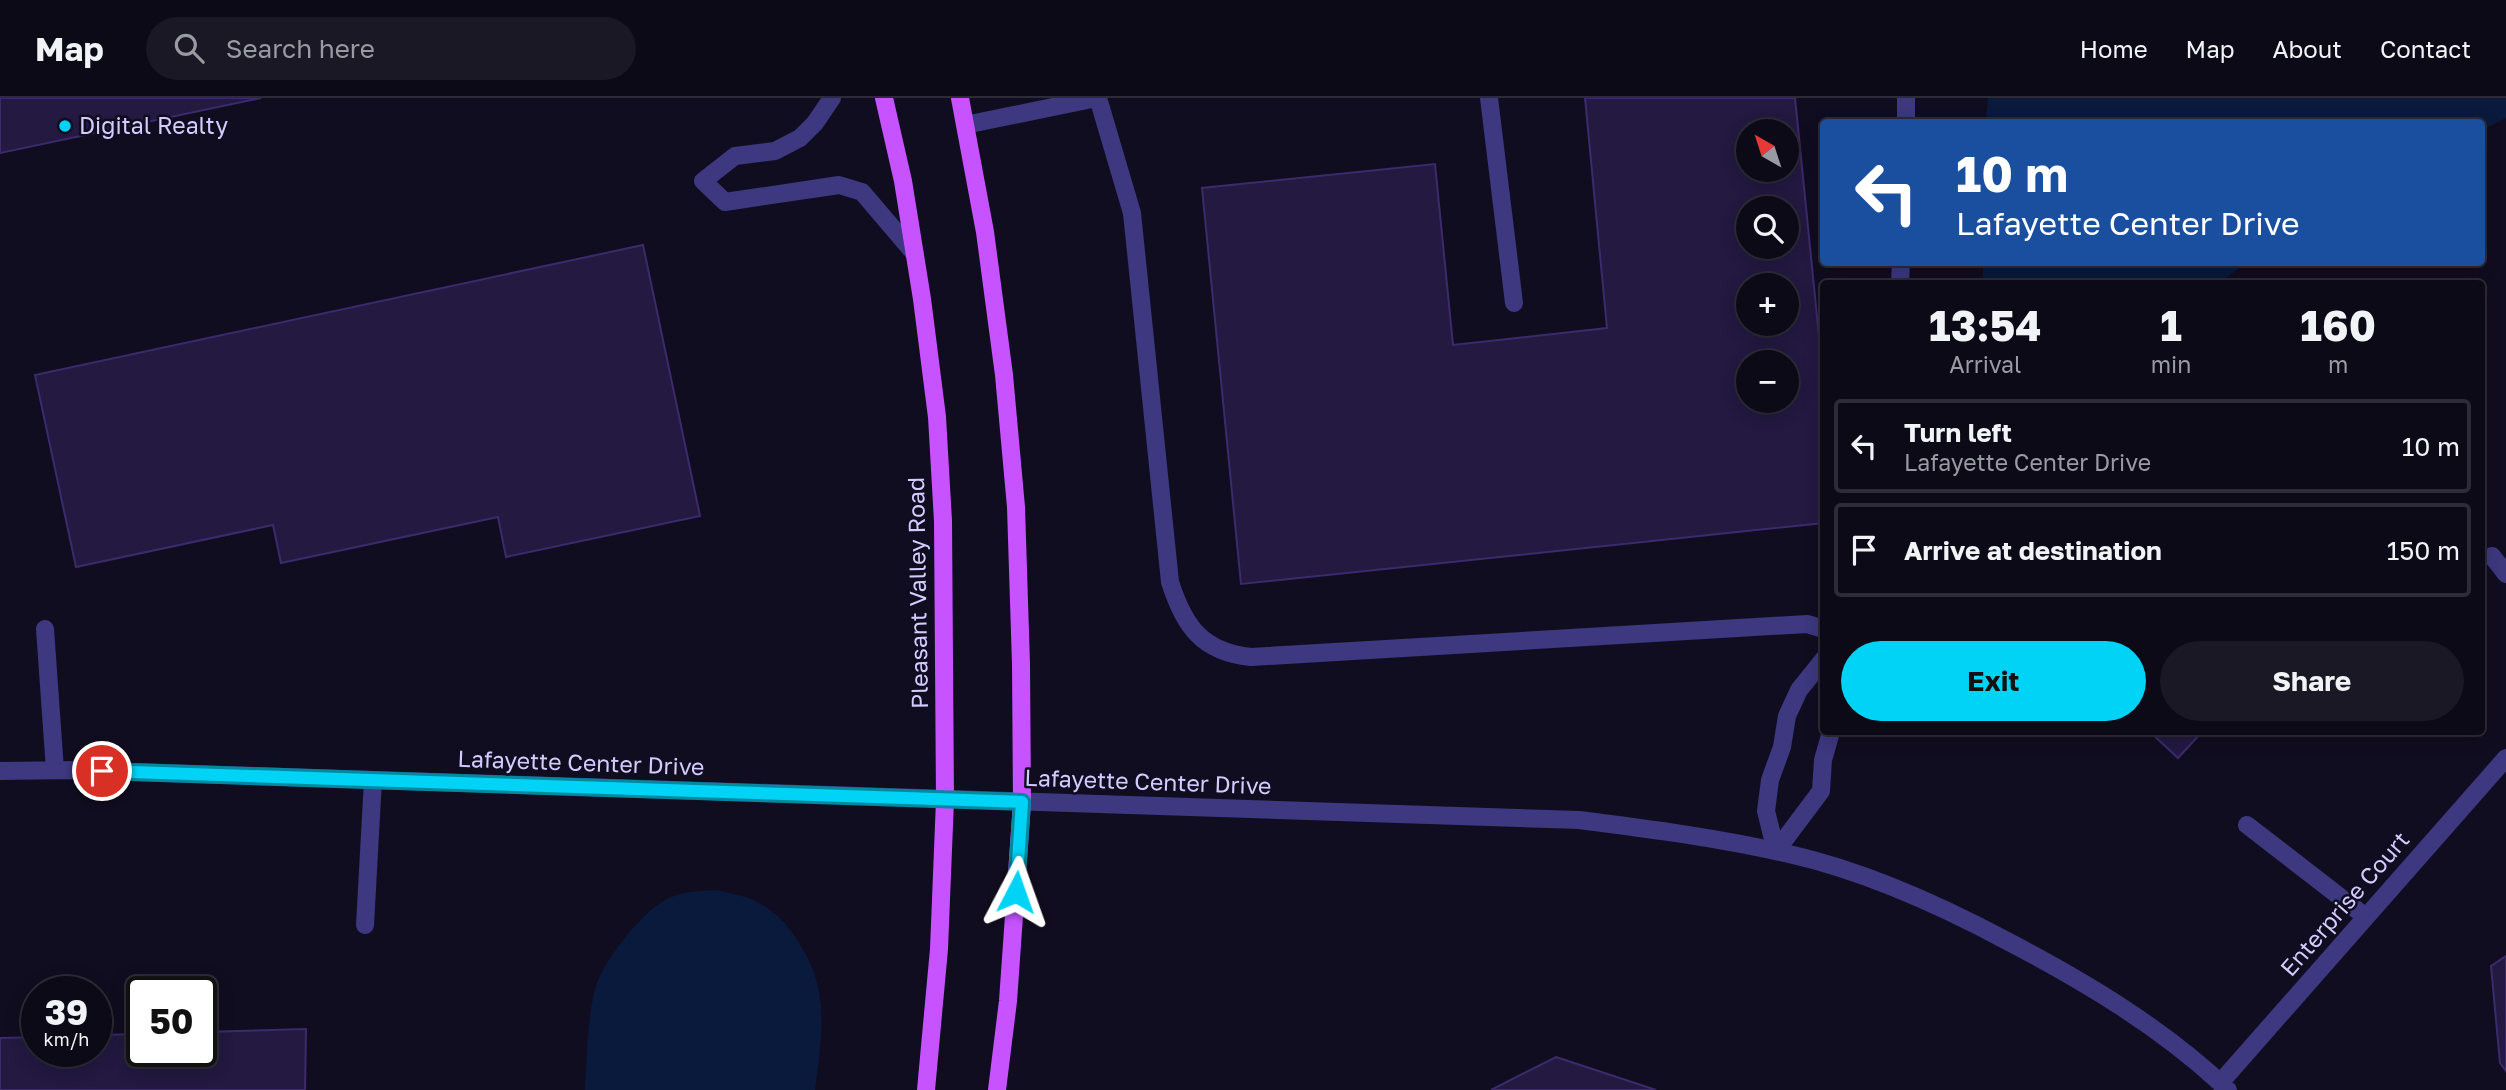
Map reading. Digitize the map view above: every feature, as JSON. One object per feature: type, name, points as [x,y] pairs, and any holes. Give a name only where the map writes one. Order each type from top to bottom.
[{"type":"main road","name":"Pleasant Valley Road","points":[[884,98],[903,181],[915,254],[937,417],[943,508],[945,800],[939,949],[926,1090]]},
{"type":"main road","points":[[960,98],[985,232],[1002,362],[1016,506],[1022,802],[1008,1001],[997,1090]]},
{"type":"street","points":[[832,98],[800,138],[775,152],[735,156],[703,181],[725,202],[839,185],[862,192],[915,254]]},
{"type":"street","points":[[965,125],[1097,98],[1132,213],[1170,582],[1184,619],[1192,631],[1206,642],[1235,655],[1251,657],[1807,624],[1820,628]]},
{"type":"street","points":[[1489,98],[1514,303]]},
{"type":"street","points":[[1906,98],[1906,119]]},
{"type":"street","points":[[2492,555],[2506,574]]},
{"type":"street","points":[[45,629],[55,770]]},
{"type":"street","points":[[1776,851],[1766,811],[1770,780],[1782,747],[1787,716],[1799,690],[1820,664]]},
{"type":"street","points":[[1776,851],[1821,791],[1823,760],[1830,735]]},
{"type":"street","name":"Enterprise Court","points":[[2224,1086],[2366,917],[2506,758]]},
{"type":"street","name":"Lafayette Center Drive","points":[[0,771],[55,770],[1579,820],[1706,836],[1776,851],[1875,881],[1955,913],[2072,975],[2145,1023],[2224,1086]]},
{"type":"street","points":[[365,925],[373,780]]},
{"type":"street","points":[[2247,825],[2366,917]]},
{"type":"water","points":[[1988,98],[2506,98],[2506,118],[2485,128],[2485,119],[1986,119]]},
{"type":"water","points":[[1983,266],[2242,266],[2223,280],[1983,280]]},
{"type":"water","points":[[718,890],[750,899],[771,910],[789,929],[808,958],[815,976],[821,1013],[815,1090],[585,1090],[592,1005],[604,968],[633,928],[665,900],[684,893]]},
{"type":"building","name":"Digital Realty","points":[[0,98],[261,98],[0,153]]},
{"type":"building","points":[[1585,98],[1795,98],[1797,119],[1736,119],[1736,182],[1799,182],[1799,138],[1820,346],[1820,523],[1241,584],[1202,188],[1435,164],[1453,345],[1607,328]]},
{"type":"building","points":[[643,245],[700,516],[506,557],[498,517],[281,563],[273,525],[76,567],[35,375]]},
{"type":"building","points":[[2153,735],[2199,735],[2178,758]]},
{"type":"building","points":[[2506,956],[2506,1071],[2500,1063],[2491,966]]},
{"type":"building","points":[[306,1029],[305,1090],[0,1090],[0,1038],[21,1037],[21,1067],[112,1067],[112,1035],[126,1034],[126,1067],[217,1067],[217,1032]]},
{"type":"building","points":[[1556,1057],[1656,1090],[1491,1090]]},
{"type":"place","name":"Digital Realty","points":[[65,126]]},
{"type":"route","points":[[102,771],[1022,802],[1016,892]]}]
